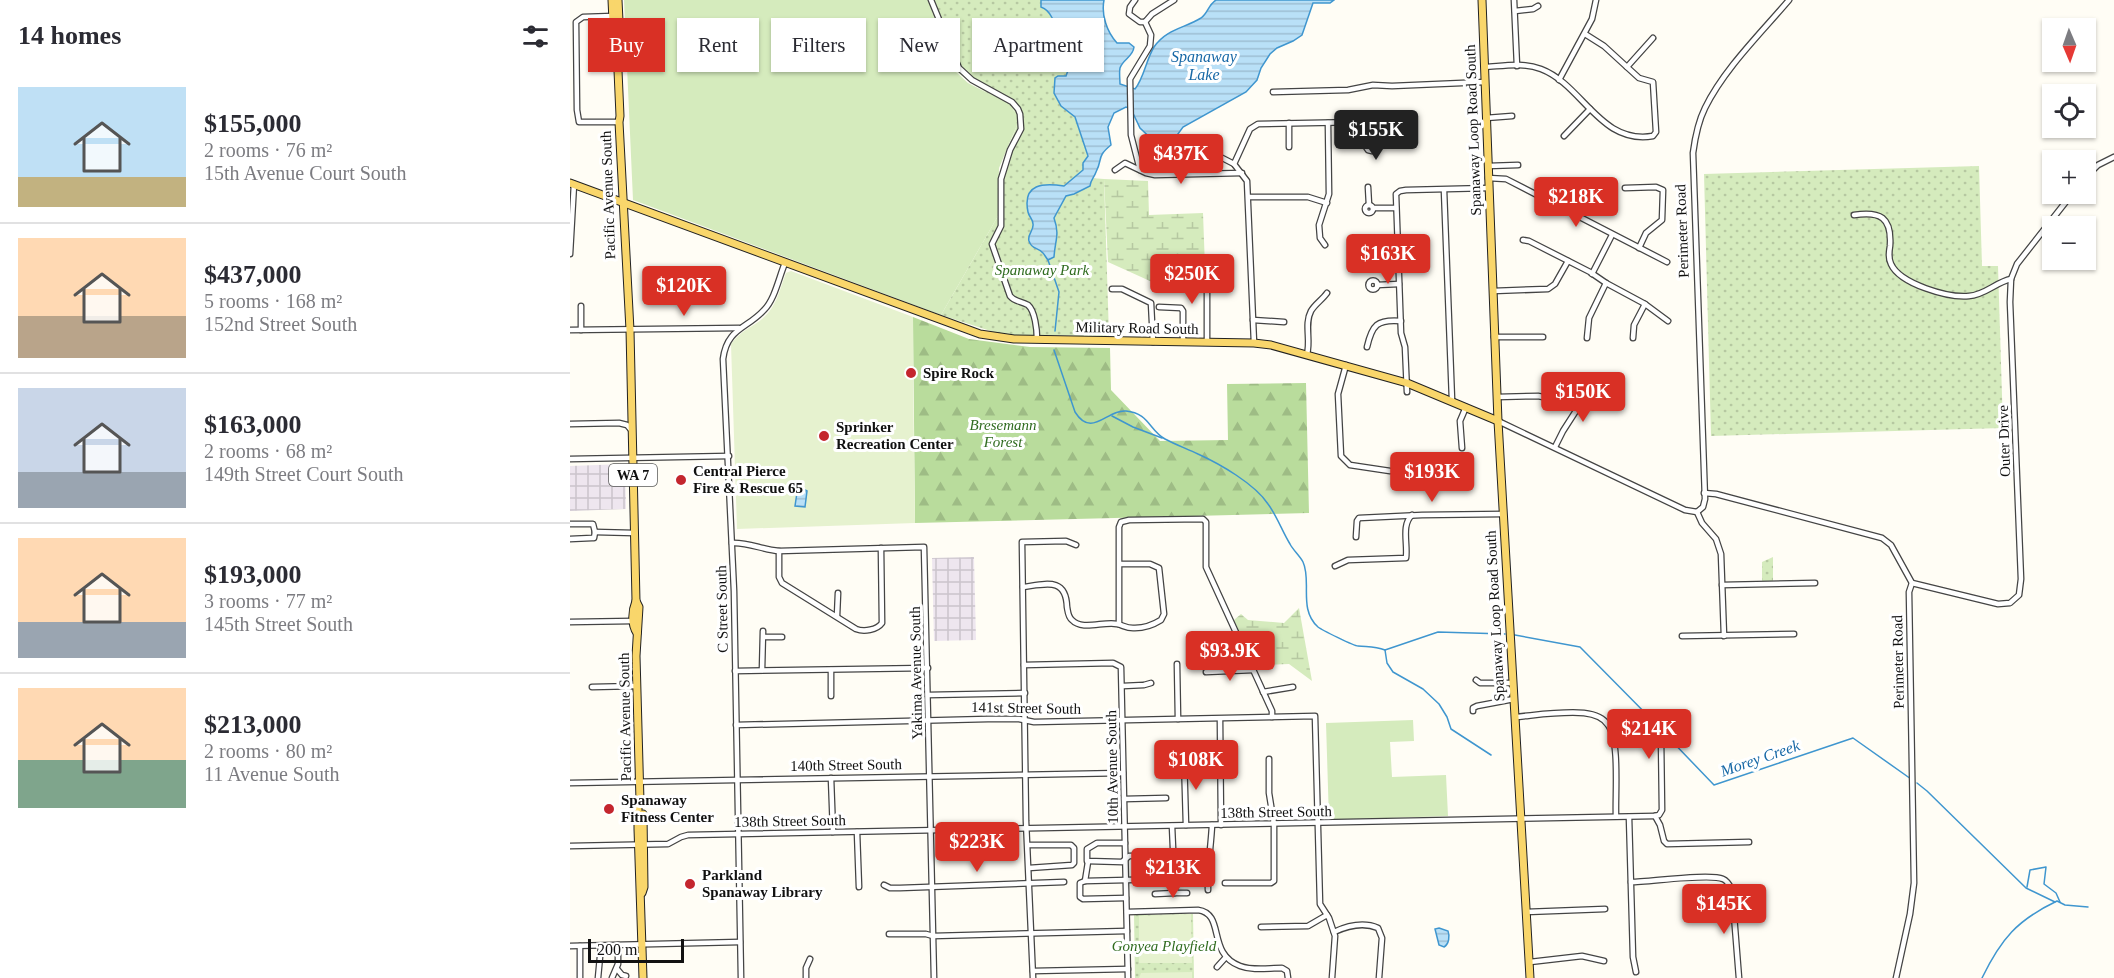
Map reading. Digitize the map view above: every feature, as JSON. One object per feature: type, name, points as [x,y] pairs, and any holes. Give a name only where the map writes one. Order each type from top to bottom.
[{"type":"main road","name":"Pacific Avenue South","points":[[612,0],[613,16]]},
{"type":"main road","name":"Pacific Avenue South","points":[[618,0],[619,18]]},
{"type":"main road","name":"Spanaway Loop Road South","points":[[1482,0],[1498,421],[1530,978]]},
{"type":"main road","name":"Pacific Avenue South","points":[[618,72],[625,202],[625,268],[630,330],[636,601],[639,607],[637,686],[640,801],[638,804],[644,887],[641,895],[644,978]]},
{"type":"main road","name":"Military Road South","points":[[572,184],[972,331],[1007,338],[1254,343],[1277,346],[1407,383],[1498,421]]},
{"type":"main road","name":"Pacific Avenue South","points":[[636,601],[633,607],[633,628],[637,633]]},
{"type":"street","points":[[931,0],[959,68],[972,80],[1012,102],[1020,114],[1021,129],[1010,150],[1001,179],[1001,226],[992,244],[1010,296],[1013,300],[1028,305],[1031,310],[1037,339]]},
{"type":"street","points":[[1135,0],[1130,7],[1129,14],[1140,22],[1145,22]]},
{"type":"street","points":[[1145,22],[1174,0]]},
{"type":"street","points":[[1514,0],[1517,66]]},
{"type":"street","points":[[1559,80],[1585,34],[1595,11],[1596,0]]},
{"type":"street","name":"Perimeter Road","points":[[1697,512],[1703,507],[1704,493],[1692,153],[1704,110],[1714,91],[1789,0]]},
{"type":"street","points":[[1515,11],[1533,9],[1538,6]]},
{"type":"street","points":[[613,16],[583,17],[576,25],[577,110],[579,122],[620,119]]},
{"type":"street","points":[[1140,170],[1131,135],[1130,86],[1132,74],[1150,46],[1151,35],[1145,22]]},
{"type":"street","points":[[1485,68],[1517,66],[1539,68],[1559,80],[1608,126],[1621,133],[1638,137],[1653,136],[1656,132],[1653,83],[1639,78],[1604,46],[1585,34]]},
{"type":"street","points":[[1627,67],[1653,38]]},
{"type":"street","points":[[1273,92],[1485,82]]},
{"type":"street","points":[[1564,136],[1590,109]]},
{"type":"street","points":[[1486,118],[1512,116]]},
{"type":"street","points":[[1289,123],[1289,147]]},
{"type":"street","points":[[1325,246],[1320,238],[1319,225],[1329,194],[1328,123]]},
{"type":"street","points":[[1234,164],[1253,127],[1261,124],[1365,123],[1373,124],[1376,128],[1374,150],[1370,151],[1366,147],[1365,123]]},
{"type":"street","points":[[1199,146],[1234,164],[1247,180],[1254,343]]},
{"type":"street","points":[[2096,167],[2114,157]]},
{"type":"street","points":[[1115,170],[1125,163],[1155,174],[1242,172]]},
{"type":"street","points":[[1488,166],[1518,165]]},
{"type":"street","points":[[1488,178],[1506,179],[1667,262]]},
{"type":"street","points":[[570,254],[570,218],[574,215],[572,184]]},
{"type":"street","points":[[1368,187],[1371,206],[1396,208]]},
{"type":"street","points":[[1565,211],[1576,187]]},
{"type":"street","points":[[1407,392],[1401,321],[1396,195],[1398,192],[1489,188]]},
{"type":"street","points":[[1625,188],[1661,188],[1663,191],[1662,220],[1646,233],[1639,248]]},
{"type":"street","points":[[1444,190],[1452,400]]},
{"type":"street","points":[[1249,197],[1302,196],[1327,203]]},
{"type":"street","name":"Outer Drive","points":[[1912,583],[1998,604],[2013,601],[2020,591],[2010,311],[2011,279],[2021,258],[2064,204]]},
{"type":"street","points":[[1854,216],[1870,213],[1884,219],[1889,232],[1890,262],[1893,268],[1913,283],[1945,293],[1970,296],[2011,279]]},
{"type":"street","points":[[1593,274],[1612,235]]},
{"type":"street","points":[[1523,240],[1593,274],[1606,284],[1645,304],[1668,321]]},
{"type":"street","points":[[1375,247],[1397,246]]},
{"type":"street","points":[[1492,291],[1548,289],[1555,284],[1568,261]]},
{"type":"street","name":"C Street South","points":[[741,978],[732,543],[723,359],[727,344],[739,328],[766,308],[785,263]]},
{"type":"street","points":[[1207,272],[1207,342]]},
{"type":"street","points":[[1377,285],[1399,284]]},
{"type":"street","points":[[1587,338],[1589,318],[1606,284]]},
{"type":"street","points":[[1112,289],[1122,290],[1150,302],[1152,342]]},
{"type":"street","points":[[1308,354],[1309,316],[1315,304],[1327,293]]},
{"type":"street","points":[[1633,338],[1634,325],[1645,304]]},
{"type":"street","points":[[580,306],[581,330]]},
{"type":"street","points":[[1159,307],[1181,308],[1183,342]]},
{"type":"street","points":[[1253,320],[1284,322]]},
{"type":"street","points":[[1367,347],[1372,329],[1377,323],[1401,321]]},
{"type":"street","points":[[570,330],[739,328]]},
{"type":"street","points":[[1494,337],[1543,337]]},
{"type":"street","points":[[1346,365],[1338,394],[1341,456],[1350,465],[1390,471]]},
{"type":"street","points":[[1555,447],[1590,389]]},
{"type":"street","points":[[1497,397],[1538,396],[1548,398]]},
{"type":"street","points":[[1462,448],[1460,421],[1466,407]]},
{"type":"street","points":[[570,424],[619,423],[627,421],[632,416]]},
{"type":"street","name":"Military Road South","points":[[1498,421],[1685,510],[1697,512]]},
{"type":"street","points":[[619,423],[627,425],[632,430]]},
{"type":"street","points":[[570,459],[729,456]]},
{"type":"street","points":[[1704,493],[1716,494],[1880,537],[1891,545],[1912,583]]},
{"type":"street","points":[[1697,512],[1719,546],[1724,636]]},
{"type":"street","points":[[1356,537],[1357,521],[1362,518],[1503,514]]},
{"type":"street","points":[[1335,566],[1348,560],[1407,557],[1406,528],[1408,519],[1412,515]]},
{"type":"street","points":[[1119,624],[1119,527],[1121,522],[1151,519],[1204,520],[1206,567],[1263,692],[1272,717]]},
{"type":"street","points":[[570,524],[593,524],[595,532],[594,538],[570,539]]},
{"type":"street","points":[[595,532],[634,533]]},
{"type":"street","points":[[1034,978],[1027,828],[1022,542],[1066,541],[1076,545]]},
{"type":"street","points":[[732,543],[779,551],[881,548],[883,613],[880,626],[862,631],[856,629],[782,583],[779,577],[779,551]]},
{"type":"street","name":"Yakima Avenue South","points":[[881,548],[924,548],[934,978]]},
{"type":"street","points":[[1023,586],[1049,585],[1063,589],[1067,597],[1068,613],[1075,622],[1119,624],[1130,628],[1142,627],[1163,619],[1158,567],[1150,564],[1120,564]]},
{"type":"street","points":[[1722,585],[1815,583]]},
{"type":"street","name":"Perimeter Road","points":[[1896,978],[1910,914],[1914,883],[1909,592],[1912,583]]},
{"type":"street","points":[[837,616],[838,593]]},
{"type":"street","points":[[570,622],[633,621]]},
{"type":"street","points":[[762,670],[763,631]]},
{"type":"street","points":[[1682,636],[1794,634]]},
{"type":"street","points":[[764,637],[782,637]]},
{"type":"street","name":"10th Avenue South","points":[[1024,665],[1105,663],[1120,665],[1122,670],[1128,978]]},
{"type":"street","points":[[1177,664],[1178,719]]},
{"type":"street","points":[[735,671],[928,668]]},
{"type":"street","points":[[831,670],[831,696]]},
{"type":"street","points":[[1206,672],[1253,670]]},
{"type":"street","points":[[1476,680],[1480,683],[1513,683]]},
{"type":"street","points":[[1123,686],[1144,685],[1151,682]]},
{"type":"street","points":[[592,687],[637,686]]},
{"type":"street","points":[[1263,692],[1293,687]]},
{"type":"street","points":[[928,695],[1025,693]]},
{"type":"street","points":[[1473,711],[1476,706],[1514,699]]},
{"type":"street","points":[[1515,717],[1580,713],[1604,720],[1611,730],[1614,742],[1616,816]]},
{"type":"street","name":"141st Street South","points":[[736,725],[1019,718],[1034,722],[1315,717],[1317,720],[1318,823]]},
{"type":"street","points":[[1677,718],[1660,737],[1662,807],[1660,814],[1654,816],[1661,828],[1664,841],[1667,844],[1749,842]]},
{"type":"street","points":[[1220,719],[1221,825]]},
{"type":"street","points":[[1184,757],[1186,825]]},
{"type":"street","points":[[1225,883],[1273,882],[1274,824],[1269,793],[1269,759]]},
{"type":"street","name":"140th Street South","points":[[570,783],[1124,773]]},
{"type":"street","points":[[831,778],[833,832]]},
{"type":"street","points":[[1124,799],[1166,798]]},
{"type":"street","name":"138th Street South","points":[[570,846],[670,844],[686,835],[1654,816]]},
{"type":"street","points":[[1629,817],[1633,957],[1636,972]]},
{"type":"street","points":[[1318,823],[1320,904],[1334,932],[1332,978]]},
{"type":"street","points":[[1208,890],[1212,825]]},
{"type":"street","points":[[1172,826],[1175,893]]},
{"type":"street","points":[[857,832],[859,887]]},
{"type":"street","points":[[1125,843],[1092,845],[1087,850],[1088,862],[1084,881],[1080,886],[1080,897],[1083,899],[1126,898]]},
{"type":"street","points":[[1028,845],[1071,845],[1074,848],[1073,865],[1029,868]]},
{"type":"street","points":[[1088,862],[1122,862],[1129,856],[1173,855]]},
{"type":"street","points":[[1631,882],[1707,877],[1720,878],[1729,884],[1732,894],[1739,978]]},
{"type":"street","points":[[1084,881],[1173,878]]},
{"type":"street","points":[[884,885],[890,888],[1064,882]]},
{"type":"street","points":[[1155,894],[1187,893]]},
{"type":"street","points":[[1526,912],[1605,909]]},
{"type":"street","points":[[1127,912],[1198,910],[1208,913],[1214,922],[1218,945],[1227,958],[1244,968],[1280,968],[1286,970],[1288,978]]},
{"type":"street","points":[[1261,927],[1308,926],[1327,915]]},
{"type":"street","points":[[1334,932],[1358,925],[1374,926],[1379,929],[1382,939],[1379,978]]},
{"type":"street","points":[[889,934],[933,936],[1127,931]]},
{"type":"street","points":[[570,946],[740,942]]},
{"type":"street","points":[[612,978],[617,969],[618,945]]},
{"type":"street","points":[[580,946],[580,978]]},
{"type":"street","points":[[598,978],[601,946]]},
{"type":"street","points":[[1530,962],[1582,956],[1604,961]]},
{"type":"street","points":[[806,978],[806,968],[810,958]]},
{"type":"street","points":[[1217,967],[1227,958]]},
{"type":"street","points":[[617,969],[626,976]]},
{"type":"street","points":[[1033,971],[1128,969]]},
{"type":"shaded area","points":[[625,464],[626,509],[570,511],[570,466]]},
{"type":"shaded area","points":[[974,557],[976,640],[934,641],[932,558]]},
{"type":"green space","points":[[624,0],[928,0],[935,18],[878,18],[878,72],[956,72],[968,83],[1009,104],[1017,115],[1017,125],[999,168],[998,216],[941,315],[633,200],[627,72],[665,72],[665,18],[625,18]]},
{"type":"green space","name":"Spanaway Park","points":[[928,0],[1041,0],[1041,6],[1051,16],[1052,18],[972,18],[972,72],[1067,72],[1066,76],[1058,76],[1088,151],[1083,170],[1091,178],[1104,179],[1109,336],[1003,335],[941,315],[998,216],[997,188],[1017,125],[1014,110],[957,72],[960,72],[960,18],[935,18]]},
{"type":"green space","points":[[1979,166],[1982,266],[1998,266],[2003,428],[1711,436],[1704,174]]},
{"type":"green space","points":[[1104,179],[1148,181],[1149,215],[1203,213],[1205,267],[1201,267],[1203,292],[1162,293],[1161,286],[1108,262]],"holes":[[[1158,272],[1187,272],[1189,280],[1195,284],[1184,291],[1157,281]]]},
{"type":"green space","name":"Sprinker Recreation Center","points":[[791,271],[913,317],[913,369],[917,375],[913,377],[915,523],[737,529],[731,344],[768,313],[786,273]]},
{"type":"green space","name":"Bresemann Forest","points":[[913,317],[969,339],[1030,347],[1110,348],[1111,390],[1160,441],[1228,440],[1227,384],[1306,383],[1309,513],[915,523]]},
{"type":"green space","points":[[1773,557],[1773,581],[1762,581],[1762,562]]},
{"type":"green space","points":[[1299,608],[1312,681],[1289,664],[1260,665],[1256,668],[1234,620],[1241,614],[1248,620],[1284,623]]},
{"type":"green space","points":[[1413,720],[1414,741],[1390,742],[1392,777],[1446,775],[1448,816],[1329,820],[1326,723]]},
{"type":"green space","name":"Gonyea Playfield","points":[[1191,914],[1192,963],[1139,963],[1139,916]]},
{"type":"green space","name":"Gonyea Playfield","points":[[1193,914],[1194,978],[1135,978],[1134,915]]},
{"type":"green space","points":[[1192,972],[1192,978],[1139,978],[1141,973]]},
{"type":"water","name":"Spanaway Lake","points":[[1041,0],[1104,0],[1104,17],[1110,34],[1117,43],[1129,43],[1134,47],[1132,53],[1121,65],[1120,84],[1135,89],[1141,80],[1151,52],[1159,41],[1164,36],[1201,18],[1216,0],[1334,0],[1330,3],[1313,3],[1302,35],[1270,54],[1257,80],[1246,92],[1183,127],[1167,149],[1160,147],[1140,128],[1131,109],[1126,107],[1114,113],[1108,127],[1111,145],[1102,155],[1090,186],[1066,196],[1054,218],[1057,233],[1054,257],[1048,260],[1029,241],[1033,224],[1028,212],[1028,195],[1031,190],[1042,185],[1064,186],[1083,170],[1083,163],[1088,156],[1075,117],[1061,106],[1054,93],[1055,78],[1066,76],[1067,72],[1104,72],[1104,18],[1052,18],[1041,7]]},
{"type":"water","points":[[1183,256],[1186,260],[1189,280],[1195,284],[1195,288],[1191,291],[1171,288],[1154,277],[1158,272],[1165,271],[1176,257]]},
{"type":"water","points":[[798,486],[807,491],[805,507],[795,506]]},
{"type":"water","points":[[1439,928],[1449,933],[1448,942],[1444,947],[1439,945],[1435,929]]},
{"type":"waterway","points":[[1048,260],[1059,292],[1055,331]]},
{"type":"waterway","points":[[1054,350],[1075,412],[1081,420],[1094,423],[1119,412],[1134,412],[1144,418],[1165,439],[1216,463],[1255,489],[1271,509],[1291,546],[1303,562],[1308,612],[1318,627],[1355,645],[1385,650],[1387,663],[1393,672],[1423,689],[1439,704],[1451,729],[1491,755]]},
{"type":"waterway","points":[[1112,416],[1162,438]]},
{"type":"waterway","name":"Morey Creek","points":[[1385,650],[1438,632],[1505,634]]},
{"type":"waterway","name":"Morey Creek","points":[[1515,635],[1580,647],[1663,731]]},
{"type":"waterway","name":"Morey Creek","points":[[1666,735],[1714,785],[1853,738],[1911,779]]},
{"type":"waterway","name":"Morey Creek","points":[[1917,783],[2026,888],[2055,902]]},
{"type":"waterway","name":"Morey Creek","points":[[2027,887],[2030,870],[2046,867],[2044,884],[2056,893],[2060,902]]},
{"type":"waterway","points":[[1982,978],[1996,952],[2012,932],[2031,916],[2057,901],[2065,905],[2088,907]]},
{"type":"place","name":"Spire Rock","points":[[911,373]]},
{"type":"place","name":"Sprinker Recreation Center","points":[[824,436]]},
{"type":"place","name":"Central Pierce Fire & Rescue 65","points":[[681,480]]},
{"type":"place","name":"Spanaway Fitness Center","points":[[609,809]]},
{"type":"place","name":"Parkland Spanaway Library","points":[[690,884]]}]
